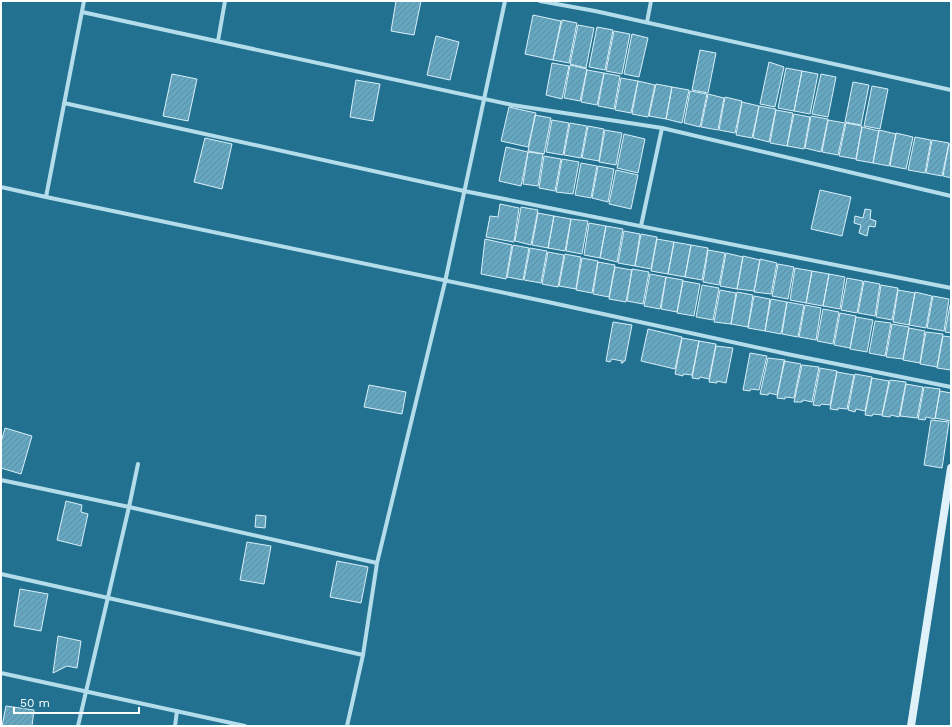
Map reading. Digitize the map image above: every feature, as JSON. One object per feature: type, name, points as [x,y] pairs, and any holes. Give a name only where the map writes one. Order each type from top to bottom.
[{"type":"street","points":[[46,197],[84,1]]},
{"type":"street","points":[[218,41],[225,1]]},
{"type":"street","points":[[347,726],[363,655],[377,563],[444,282],[505,1]]},
{"type":"street","points":[[540,1],[647,22],[951,90]]},
{"type":"street","points":[[647,22],[651,1]]},
{"type":"street","points":[[82,12],[512,105],[662,128],[951,196]]},
{"type":"street","points":[[64,103],[464,191],[951,288]]},
{"type":"street","points":[[641,226],[662,128]]},
{"type":"street","points":[[1,187],[444,282],[951,387]]},
{"type":"street","points":[[78,726],[130,507],[138,464]]},
{"type":"street","points":[[911,726],[951,468]]},
{"type":"street","points":[[1,480],[130,507],[377,563]]},
{"type":"street","points":[[1,574],[363,655]]},
{"type":"street","points":[[1,673],[245,726]]},
{"type":"street","points":[[174,726],[178,711]]},
{"type":"building","points":[[396,1],[421,1],[414,35],[391,31]]},
{"type":"building","points":[[533,15],[561,21],[553,60],[525,54]]},
{"type":"building","points":[[562,20],[577,23],[569,63],[553,60]]},
{"type":"building","points":[[578,25],[594,28],[586,68],[570,64]]},
{"type":"building","points":[[597,27],[613,30],[605,70],[589,67]]},
{"type":"building","points":[[614,31],[630,34],[622,74],[606,71]]},
{"type":"building","points":[[632,34],[648,38],[639,77],[624,74]]},
{"type":"building","points":[[436,36],[459,42],[450,80],[427,75]]},
{"type":"building","points":[[700,50],[716,53],[708,93],[692,90]]},
{"type":"building","points":[[769,62],[784,67],[775,107],[760,104]]},
{"type":"building","points":[[552,63],[569,66],[562,99],[546,95]]},
{"type":"building","points":[[570,65],[587,69],[580,101],[564,98]]},
{"type":"building","points":[[786,68],[802,71],[794,111],[778,108]]},
{"type":"building","points":[[587,70],[604,73],[597,105],[581,102]]},
{"type":"building","points":[[802,71],[818,74],[810,114],[794,111]]},
{"type":"building","points":[[604,73],[620,76],[614,109],[598,106]]},
{"type":"building","points":[[172,74],[197,79],[188,121],[163,116]]},
{"type":"building","points":[[821,74],[836,77],[828,117],[812,114]]},
{"type":"building","points":[[621,78],[638,81],[631,113],[615,110]]},
{"type":"building","points":[[356,80],[380,84],[373,121],[350,117]]},
{"type":"building","points":[[638,81],[655,85],[648,117],[632,114]]},
{"type":"building","points":[[853,82],[869,85],[861,125],[845,122]]},
{"type":"building","points":[[656,84],[672,87],[666,119],[649,116]]},
{"type":"building","points":[[872,86],[888,89],[880,129],[864,126]]},
{"type":"building","points":[[672,87],[689,90],[682,123],[666,119]]},
{"type":"building","points":[[690,91],[707,94],[700,127],[684,123]]},
{"type":"building","points":[[708,94],[724,98],[718,130],[701,127]]},
{"type":"building","points":[[725,97],[742,101],[735,133],[719,130]]},
{"type":"building","points":[[742,102],[759,106],[752,138],[736,135]]},
{"type":"building","points":[[759,106],[776,109],[769,142],[753,138]]},
{"type":"building","points":[[509,107],[536,113],[528,147],[501,141]]},
{"type":"building","points":[[776,110],[793,113],[787,146],[770,143]]},
{"type":"building","points":[[794,114],[810,117],[804,149],[787,146]]},
{"type":"building","points":[[535,115],[551,118],[544,154],[528,151]]},
{"type":"building","points":[[811,116],[828,119],[821,152],[805,148]]},
{"type":"building","points":[[552,120],[569,123],[563,155],[546,152]]},
{"type":"building","points":[[828,120],[845,123],[838,155],[822,152]]},
{"type":"building","points":[[570,123],[587,126],[581,158],[564,155]]},
{"type":"building","points":[[846,123],[862,126],[856,159],[839,156]]},
{"type":"building","points":[[588,126],[604,129],[599,161],[582,158]]},
{"type":"building","points":[[862,127],[879,131],[873,163],[856,160]]},
{"type":"building","points":[[605,130],[622,133],[616,165],[599,162]]},
{"type":"building","points":[[879,130],[896,134],[889,166],[873,163]]},
{"type":"building","points":[[896,133],[913,137],[906,169],[890,166]]},
{"type":"building","points":[[624,134],[645,139],[638,173],[617,168]]},
{"type":"building","points":[[915,137],[931,140],[925,173],[908,170]]},
{"type":"building","points":[[205,138],[232,144],[222,189],[194,182]]},
{"type":"building","points":[[932,140],[949,143],[942,176],[926,173]]},
{"type":"building","points":[[949,144],[951,144],[951,178],[943,176]]},
{"type":"building","points":[[506,147],[528,152],[521,186],[499,181]]},
{"type":"building","points":[[528,152],[543,154],[538,186],[523,184]]},
{"type":"building","points":[[544,156],[561,159],[555,191],[539,188]]},
{"type":"building","points":[[562,159],[579,162],[573,194],[556,192]]},
{"type":"building","points":[[581,163],[597,166],[591,198],[575,195]]},
{"type":"building","points":[[598,166],[614,169],[608,202],[592,198]]},
{"type":"building","points":[[616,170],[638,175],[631,209],[609,204]]},
{"type":"building","points":[[820,190],[851,197],[842,236],[811,229]]},
{"type":"building","points":[[500,204],[519,208],[514,242],[486,237],[490,216],[498,217]]},
{"type":"building","points":[[521,207],[538,210],[531,245],[515,241]]},
{"type":"building","points":[[865,209],[871,210],[870,219],[876,221],[875,227],[869,226],[867,236],[859,233],[861,225],[854,223],[855,216],[863,218]]},
{"type":"building","points":[[538,213],[554,216],[548,248],[532,245]]},
{"type":"building","points":[[554,216],[571,219],[565,251],[548,248]]},
{"type":"building","points":[[571,219],[588,221],[582,254],[566,251]]},
{"type":"building","points":[[589,223],[606,226],[600,258],[584,255]]},
{"type":"building","points":[[606,226],[623,229],[617,262],[600,258]]},
{"type":"building","points":[[624,231],[640,234],[635,266],[618,263]]},
{"type":"building","points":[[641,234],[657,237],[651,269],[635,266]]},
{"type":"building","points":[[485,239],[512,245],[506,279],[481,274]]},
{"type":"building","points":[[657,239],[674,242],[668,274],[651,271]]},
{"type":"building","points":[[674,242],[691,245],[685,277],[668,274]]},
{"type":"building","points":[[513,245],[529,248],[523,280],[507,277]]},
{"type":"building","points":[[691,245],[708,248],[702,280],[685,277]]},
{"type":"building","points":[[530,248],[547,251],[541,283],[524,280]]},
{"type":"building","points":[[708,250],[725,253],[719,285],[703,282]]},
{"type":"building","points":[[548,252],[564,255],[558,287],[542,284]]},
{"type":"building","points":[[726,253],[743,257],[737,289],[720,286]]},
{"type":"building","points":[[565,254],[581,257],[576,289],[559,286]]},
{"type":"building","points":[[743,256],[760,260],[754,291],[737,289]]},
{"type":"building","points":[[582,258],[598,261],[592,293],[576,290]]},
{"type":"building","points":[[760,259],[777,263],[771,294],[754,292]]},
{"type":"building","points":[[598,262],[615,265],[609,297],[593,294]]},
{"type":"building","points":[[778,264],[794,267],[788,299],[772,296]]},
{"type":"building","points":[[615,267],[632,270],[626,302],[609,299]]},
{"type":"building","points":[[795,268],[812,271],[806,303],[790,300]]},
{"type":"building","points":[[632,269],[649,272],[643,304],[627,301]]},
{"type":"building","points":[[812,271],[829,274],[823,306],[806,303]]},
{"type":"building","points":[[650,274],[666,277],[660,309],[644,306]]},
{"type":"building","points":[[829,274],[845,277],[840,309],[823,306]]},
{"type":"building","points":[[666,277],[683,280],[677,312],[661,309]]},
{"type":"building","points":[[847,278],[863,281],[857,313],[841,310]]},
{"type":"building","points":[[683,281],[700,284],[694,316],[677,313]]},
{"type":"building","points":[[864,281],[880,284],[875,316],[858,313]]},
{"type":"building","points":[[702,285],[719,288],[713,320],[696,317]]},
{"type":"building","points":[[881,285],[898,288],[892,320],[876,317]]},
{"type":"building","points":[[720,290],[736,293],[731,324],[714,322]]},
{"type":"building","points":[[898,290],[915,293],[909,325],[893,322]]},
{"type":"building","points":[[737,292],[753,295],[748,327],[731,324]]},
{"type":"building","points":[[915,292],[932,296],[926,328],[909,325]]},
{"type":"building","points":[[754,296],[770,299],[765,331],[748,328]]},
{"type":"building","points":[[933,296],[949,299],[944,331],[927,328]]},
{"type":"building","points":[[771,299],[787,302],[781,334],[765,331]]},
{"type":"building","points":[[951,300],[951,333],[945,332]]},
{"type":"building","points":[[787,302],[804,305],[798,337],[782,334]]},
{"type":"building","points":[[805,305],[821,308],[816,340],[799,337]]},
{"type":"building","points":[[823,309],[839,312],[833,344],[817,341]]},
{"type":"building","points":[[840,313],[856,316],[850,348],[834,345]]},
{"type":"building","points":[[856,317],[873,320],[867,352],[850,349]]},
{"type":"building","points":[[875,321],[891,323],[885,356],[869,353]]},
{"type":"building","points":[[613,322],[632,325],[625,361],[623,361],[623,363],[621,363],[622,361],[612,359],[610,362],[606,361]]},
{"type":"building","points":[[892,324],[909,327],[903,359],[886,357]]},
{"type":"building","points":[[909,328],[925,331],[920,363],[903,360]]},
{"type":"building","points":[[648,329],[682,337],[675,369],[641,361]]},
{"type":"building","points":[[926,332],[943,334],[937,367],[920,364]]},
{"type":"building","points":[[943,336],[951,337],[951,370],[937,368]]},
{"type":"building","points":[[682,338],[699,341],[692,375],[683,374],[683,376],[675,374]]},
{"type":"building","points":[[699,341],[716,344],[709,379],[700,377],[699,379],[692,378]]},
{"type":"building","points":[[716,346],[733,348],[726,383],[717,381],[717,383],[709,382]]},
{"type":"building","points":[[750,353],[767,356],[759,390],[743,390]]},
{"type":"building","points":[[768,358],[785,360],[777,395],[769,393],[768,395],[760,394]]},
{"type":"building","points":[[784,361],[801,364],[794,398],[777,398]]},
{"type":"building","points":[[802,365],[819,367],[812,402],[803,400],[802,402],[794,402]]},
{"type":"building","points":[[820,368],[837,371],[830,405],[813,405]]},
{"type":"building","points":[[837,372],[854,375],[847,409],[830,409]]},
{"type":"building","points":[[855,374],[872,377],[865,411],[856,409],[855,412],[848,410]]},
{"type":"building","points":[[872,378],[889,381],[882,415],[865,415]]},
{"type":"building","points":[[890,380],[906,382],[899,417],[891,415],[890,417],[882,416]]},
{"type":"building","points":[[906,384],[923,387],[917,418],[900,416]]},
{"type":"building","points":[[369,385],[406,392],[402,414],[364,407]]},
{"type":"building","points":[[924,387],[940,389],[935,419],[926,417],[925,420],[918,419]]},
{"type":"building","points":[[940,391],[951,393],[951,421],[935,418]]},
{"type":"building","points":[[931,420],[949,422],[942,468],[924,465]]},
{"type":"building","points":[[5,428],[32,436],[21,474],[1,468],[1,442]]},
{"type":"building","points":[[66,501],[82,505],[81,512],[88,514],[81,546],[57,540]]},
{"type":"building","points":[[256,515],[266,516],[265,528],[255,527]]},
{"type":"building","points":[[247,542],[271,546],[264,584],[240,580]]},
{"type":"building","points":[[337,561],[368,567],[361,603],[330,597]]},
{"type":"building","points":[[20,589],[48,594],[41,631],[14,626]]},
{"type":"building","points":[[58,636],[81,641],[77,668],[67,666],[53,673]]},
{"type":"building","points":[[6,706],[34,710],[32,726],[2,726]]}]
